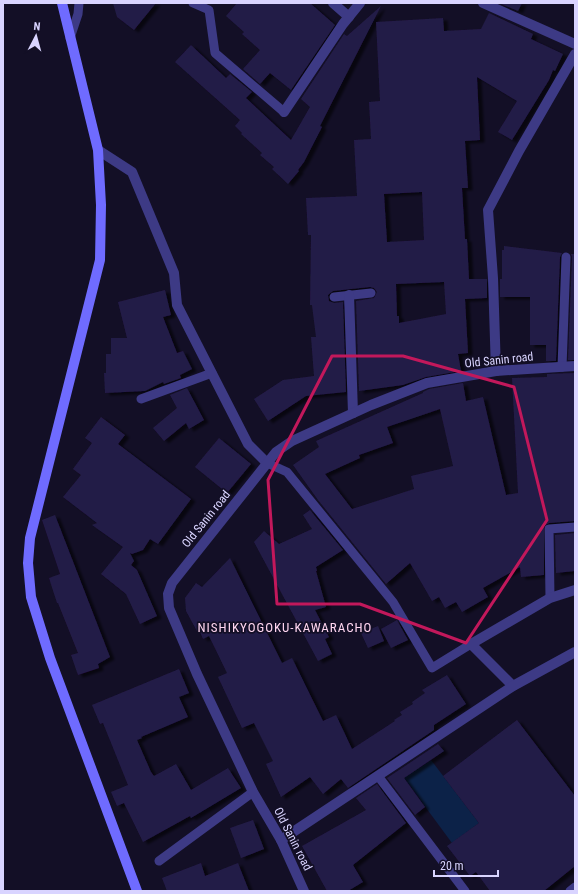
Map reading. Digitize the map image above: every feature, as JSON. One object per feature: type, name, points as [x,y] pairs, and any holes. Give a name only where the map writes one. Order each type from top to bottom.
[{"type":"street","points":[[62,3],[98,150],[101,205],[100,260],[30,538],[28,563],[31,597],[50,658],[137,891]]},
{"type":"street","points":[[333,3],[348,17]]},
{"type":"street","points":[[284,112],[348,17],[360,3]]},
{"type":"street","points":[[483,3],[575,44]]},
{"type":"street","points":[[496,371],[493,278],[488,210],[519,151],[575,54]]},
{"type":"street","points":[[98,150],[132,172],[174,273],[177,305],[248,444],[268,463]]},
{"type":"street","points":[[349,295],[353,413]]},
{"type":"street","name":"Old Sanin road","points":[[304,891],[281,840],[253,792],[197,674],[171,615],[168,594],[172,583],[276,452],[292,441],[353,413],[427,383],[496,371],[575,366]]},
{"type":"street","points":[[513,686],[471,644],[550,598],[575,590]]},
{"type":"street","points":[[281,840],[513,686],[575,652]]},
{"type":"lane","points":[[70,38],[78,14],[79,3]]},
{"type":"lane","points":[[193,3],[209,10],[215,53],[284,112]]},
{"type":"lane","points":[[562,367],[566,257]]},
{"type":"lane","points":[[334,297],[371,293]]},
{"type":"lane","points":[[141,399],[212,373]]},
{"type":"lane","points":[[268,463],[287,472],[393,602],[432,668],[471,644]]},
{"type":"lane","points":[[550,598],[549,529],[575,527]]},
{"type":"lane","points":[[378,776],[465,891]]},
{"type":"lane","points":[[160,861],[253,792]]},
{"type":"lane","points":[[570,891],[575,887]]},
{"type":"highlighted area","points":[[332,356],[403,356],[514,387],[547,520],[466,643],[360,604],[277,604],[268,480]]},
{"type":"water","points":[[431,760],[479,823],[452,843],[404,778]]},
{"type":"building","points":[[113,3],[156,3],[134,30],[117,17]]},
{"type":"building","points":[[237,3],[310,3],[335,25],[291,90],[270,73],[260,84],[243,69],[260,50],[242,34],[244,32],[226,16]]},
{"type":"building","points":[[499,3],[522,3],[518,11]]},
{"type":"building","points":[[381,6],[320,126],[322,127],[304,162],[298,170],[299,171],[288,184],[272,169],[274,167],[260,155],[262,153],[241,134],[242,133],[235,126],[240,120],[175,62],[191,45],[226,78],[230,74],[252,92],[246,98],[291,140],[310,107],[301,99],[344,34],[347,36]]},
{"type":"building","points":[[489,13],[533,34],[531,39],[563,54],[555,71],[553,70],[549,80],[512,140],[498,132],[517,101],[477,77],[480,140],[465,141],[468,188],[462,188],[469,279],[487,279],[487,298],[465,299],[468,353],[458,354],[461,371],[426,377],[403,385],[359,391],[356,301],[374,298],[377,292],[374,288],[370,287],[333,291],[328,295],[329,301],[334,303],[343,302],[346,392],[306,396],[268,421],[254,399],[283,380],[314,376],[311,337],[316,337],[312,305],[310,305],[311,235],[308,235],[306,198],[357,196],[354,140],[371,139],[369,102],[380,101],[376,22],[443,18],[444,31],[481,29]],"holes":[[[422,192],[424,240],[387,242],[384,194]],[[444,282],[446,314],[399,323],[399,316],[397,316],[396,284]]]},
{"type":"building","points":[[504,246],[562,253],[560,257],[556,361],[546,361],[546,345],[530,345],[530,297],[500,297],[500,279],[502,279],[502,250],[504,250]]},
{"type":"building","points":[[571,254],[575,254],[575,360],[568,360]]},
{"type":"building","points":[[165,290],[171,315],[163,317],[177,353],[183,351],[192,369],[180,375],[181,378],[164,384],[163,382],[145,391],[105,393],[104,373],[106,373],[106,354],[111,354],[111,338],[127,338],[118,302]]},
{"type":"building","points":[[575,373],[575,521],[549,523],[544,526],[544,575],[521,577],[520,567],[483,588],[488,597],[462,612],[456,602],[445,608],[439,597],[432,601],[410,563],[386,584],[318,500],[293,465],[319,447],[316,441],[429,389],[463,383],[466,401],[483,397],[506,495],[518,493],[512,378],[547,377],[547,374]],"holes":[[[440,409],[453,466],[411,476],[414,489],[352,509],[325,474],[360,458],[359,455],[393,443],[387,427]]]},
{"type":"building","points":[[187,388],[204,420],[189,429],[186,423],[164,441],[153,428],[177,408],[170,395]]},
{"type":"building","points":[[101,417],[125,435],[118,444],[191,499],[158,544],[150,539],[143,550],[132,554],[130,553],[134,561],[131,565],[137,570],[157,616],[140,624],[126,594],[101,574],[123,547],[92,525],[97,523],[63,497],[81,475],[73,469],[92,443],[85,438]]},
{"type":"building","points":[[219,438],[251,464],[227,493],[195,467]]},
{"type":"building","points":[[310,510],[343,550],[316,567],[326,607],[315,610],[329,637],[325,639],[332,654],[318,661],[254,542],[264,531],[279,544],[312,529],[303,515]]},
{"type":"building","points":[[55,515],[110,657],[98,664],[99,668],[78,675],[71,655],[78,653],[57,603],[49,578],[60,574],[42,520]]},
{"type":"building","points":[[575,533],[575,571],[556,573],[555,535]]},
{"type":"building","points":[[230,558],[282,663],[292,658],[323,721],[336,715],[352,749],[395,721],[394,720],[402,715],[400,712],[413,704],[412,702],[425,693],[422,690],[447,675],[466,704],[434,725],[434,730],[348,788],[341,779],[323,794],[310,777],[281,797],[266,764],[273,761],[254,723],[242,728],[218,677],[227,673],[209,636],[203,639],[186,611],[185,598],[196,583],[202,587]]},
{"type":"building","points":[[397,620],[408,640],[391,648],[381,629]]},
{"type":"building","points":[[378,626],[384,641],[368,648],[361,633]]},
{"type":"building","points":[[179,669],[189,693],[179,697],[188,717],[137,740],[151,772],[154,776],[176,764],[191,790],[228,768],[241,788],[191,818],[190,816],[143,842],[124,803],[117,806],[111,792],[128,785],[103,723],[100,724],[92,705]]},
{"type":"building","points":[[517,720],[575,796],[575,866],[544,891],[490,891],[476,872],[470,876],[447,846],[479,823],[443,776]]},
{"type":"building","points":[[438,744],[444,751],[404,778],[425,807],[415,815],[387,778]]},
{"type":"building","points":[[377,784],[406,823],[353,865],[363,882],[348,891],[327,891],[302,846],[366,810],[356,798]]},
{"type":"building","points":[[253,820],[264,849],[241,858],[230,828]]},
{"type":"building","points":[[201,863],[205,876],[238,863],[249,891],[167,891],[162,878]]},
{"type":"district","name":"NISHIKYOGOKU-KAWARACHO","points":[[285,627]]}]
